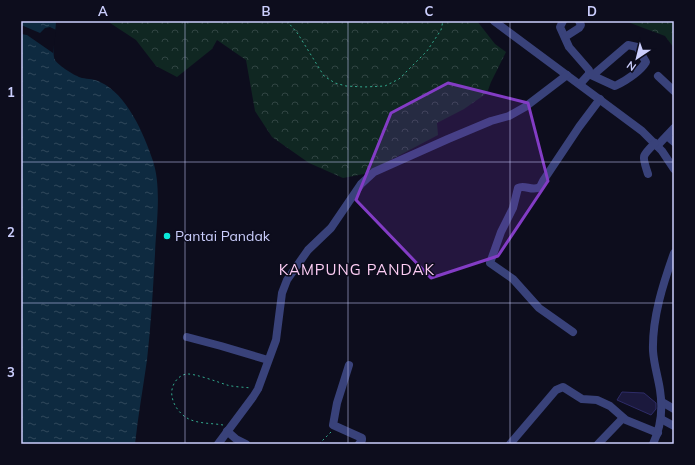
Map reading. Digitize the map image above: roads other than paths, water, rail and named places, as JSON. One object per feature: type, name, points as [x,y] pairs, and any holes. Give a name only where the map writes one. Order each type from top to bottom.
[{"type":"street","points":[[494,21],[642,131],[656,145],[674,169]]},
{"type":"street","points":[[563,21],[560,27],[569,47],[591,74],[615,86],[638,72],[646,62],[637,47],[628,45],[591,74],[580,84]]},
{"type":"street","points":[[565,38],[579,28],[581,25],[579,21]]},
{"type":"street","points":[[218,444],[258,389],[276,340],[282,292],[287,280],[308,250],[331,228],[366,179],[374,172],[448,138],[491,121],[509,116],[525,108],[567,75]]},
{"type":"street","points":[[658,76],[674,90]]},
{"type":"street","points":[[573,332],[539,308],[513,279],[490,263],[501,232],[513,208],[518,188],[523,186],[534,190],[540,187],[542,181],[600,99]]},
{"type":"street","points":[[648,174],[643,158],[644,154],[668,136],[674,128]]},
{"type":"street","points":[[668,136],[674,142]]},
{"type":"street","points":[[653,444],[658,433],[661,419],[662,402],[653,351],[654,324],[674,253]]},
{"type":"street","points":[[187,338],[268,360]]},
{"type":"street","points":[[349,365],[337,404],[333,425],[362,438],[359,444]]},
{"type":"street","points":[[510,444],[520,430],[560,388],[566,389],[582,399],[597,400],[610,406],[623,418],[658,433]]},
{"type":"street","points":[[662,402],[674,409]]},
{"type":"street","points":[[598,444],[623,418]]},
{"type":"street","points":[[661,419],[673,423]]},
{"type":"street","points":[[229,429],[236,439],[246,444]]},
{"type":"water","points":[[21,21],[56,21],[54,47],[55,60],[71,73],[82,78],[98,81],[110,88],[118,96],[133,116],[145,139],[156,172],[158,195],[150,334],[135,444],[21,444]]},
{"type":"place","name":"Pantai Pandak","points":[[167,236]]},
{"type":"district","name":"KAMPUNG PANDAK","points":[[357,269]]}]
